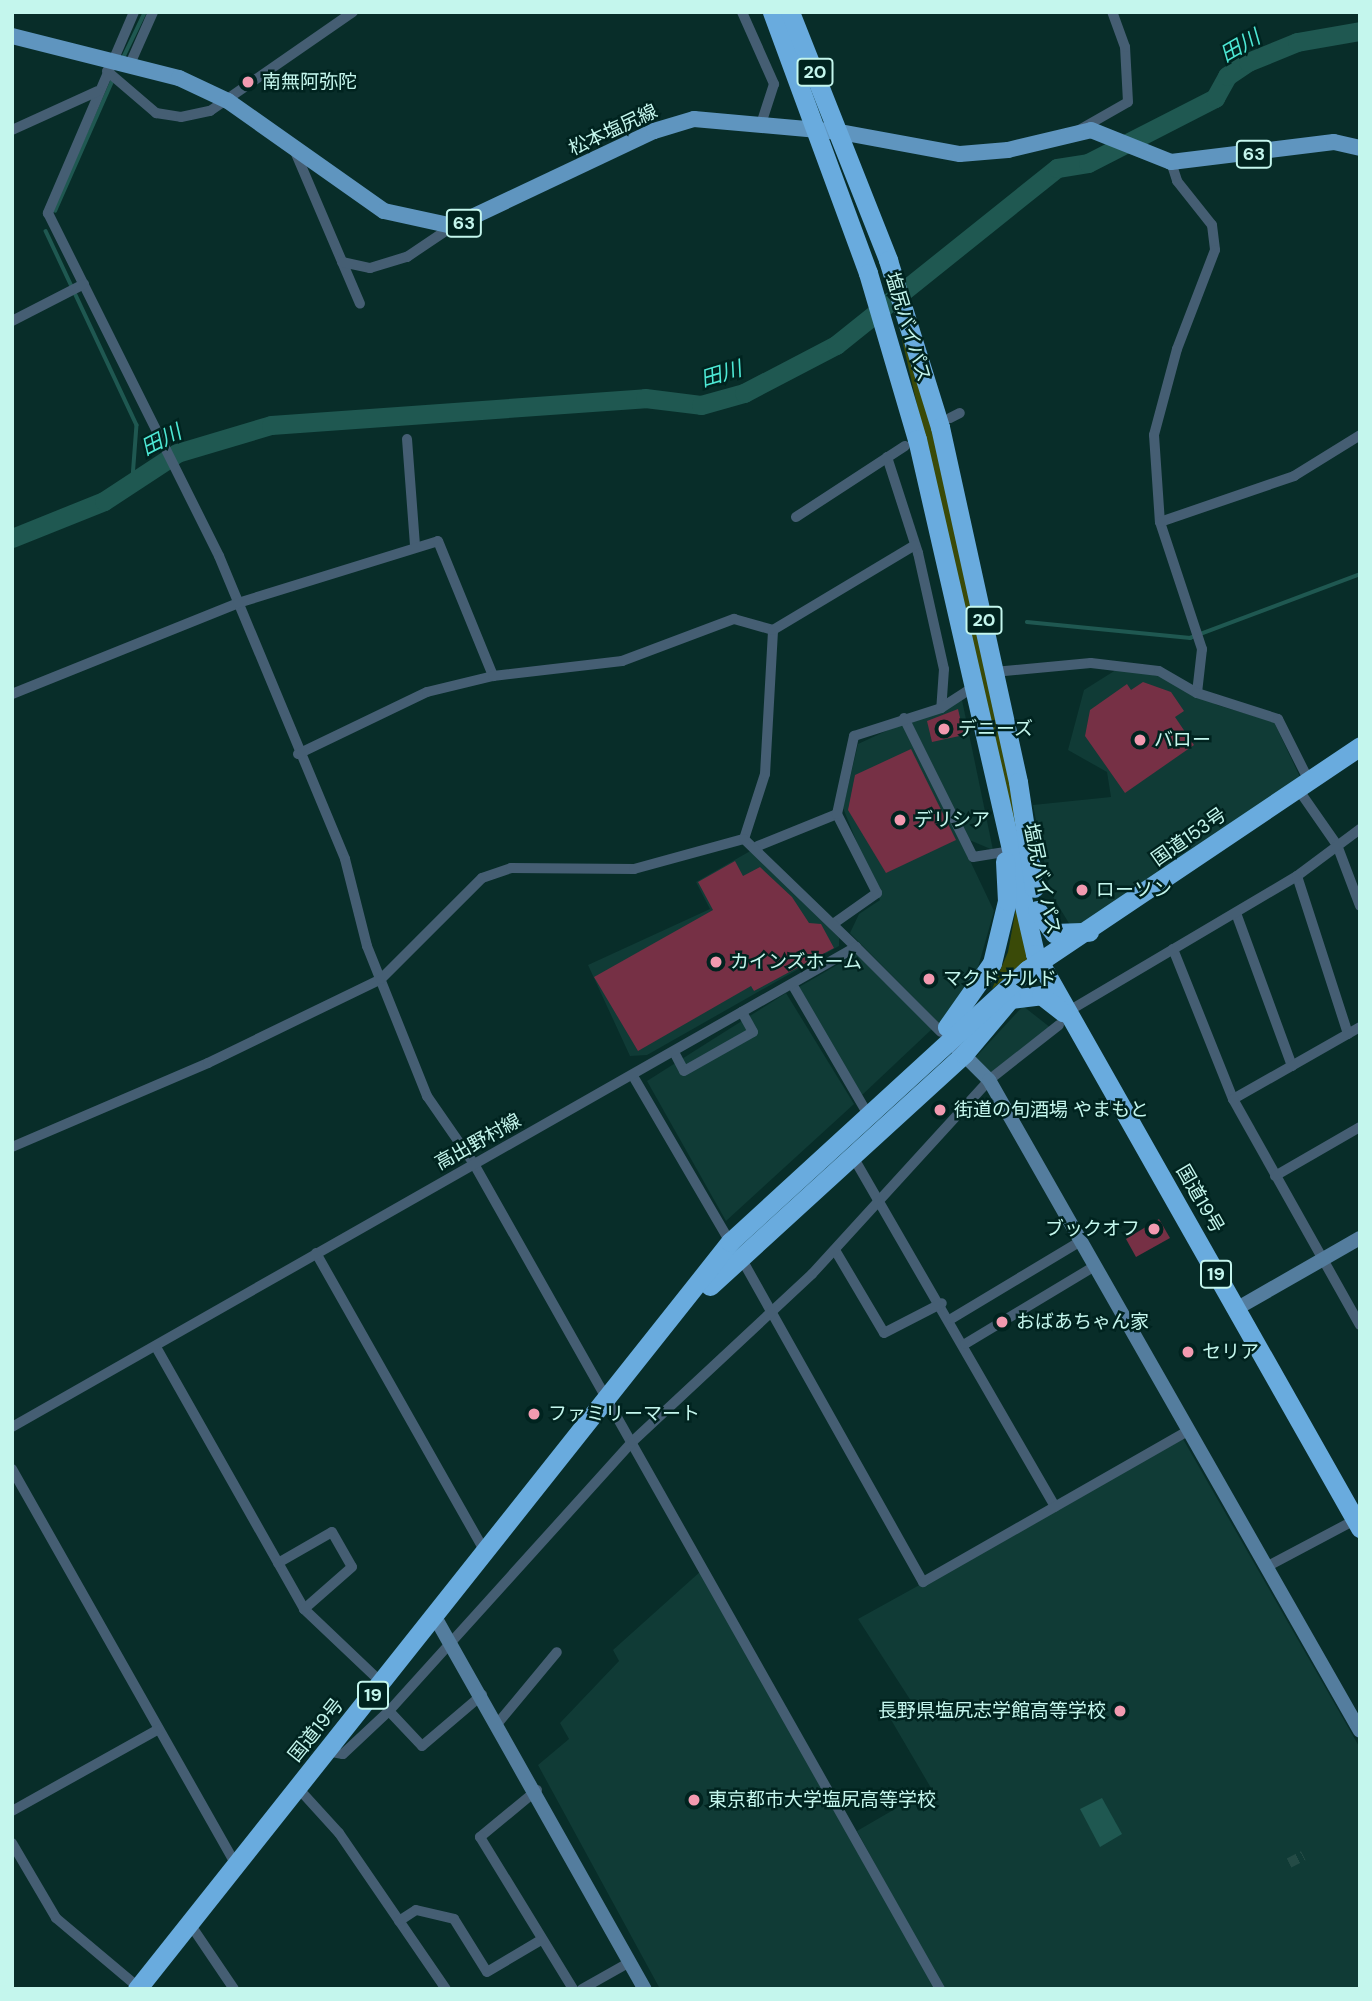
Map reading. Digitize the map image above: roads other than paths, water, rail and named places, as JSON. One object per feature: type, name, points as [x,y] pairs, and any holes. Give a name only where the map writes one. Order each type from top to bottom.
[{"type":"highway","name":"塩尻バイパス","points":[[772,12],[819,131],[891,351],[1035,954],[1043,965]]},
{"type":"highway","name":"塩尻バイパス","points":[[790,12],[840,131],[888,260],[954,482],[994,672],[1037,910],[1043,965]]},
{"type":"highway","points":[[945,1036],[992,963],[1007,901],[1004,852],[974,696]]},
{"type":"highway","name":"国道153号","points":[[1043,965],[1360,746]]},
{"type":"highway","points":[[1037,910],[1054,933],[1094,930]]},
{"type":"highway","points":[[945,1036],[1027,970],[1043,965]]},
{"type":"highway","name":"国道19号","points":[[735,1249],[852,1155],[964,1054],[1010,999],[1043,965],[1066,1019],[1236,1309],[1357,1524]]},
{"type":"highway","points":[[1010,999],[1041,995],[1066,1019]]},
{"type":"highway","name":"国道19号","points":[[142,1986],[608,1400],[735,1249],[840,1136],[945,1036]]},
{"type":"main road","name":"63","points":[[12,36],[117,65],[228,101],[384,211],[453,226]]},
{"type":"main road","name":"松本塩尻線","points":[[453,226],[664,127],[694,119],[840,131],[976,154],[1079,130],[1103,133],[1149,155],[1171,162],[1334,142],[1360,148]]},
{"type":"street","points":[[134,12],[117,65],[118,84],[138,102],[169,116],[228,101],[353,12]]},
{"type":"street","points":[[153,12],[98,91],[48,208],[79,287],[184,482],[238,603],[360,898],[367,946],[427,1096],[474,1164],[633,1441],[940,1989]]},
{"type":"street","points":[[742,12],[774,84],[761,124]]},
{"type":"street","points":[[1079,130],[1128,102],[1125,47],[1112,12]]},
{"type":"street","points":[[12,130],[98,91]]},
{"type":"street","points":[[294,148],[360,304]]},
{"type":"street","points":[[1171,162],[1177,181],[1212,225],[1216,250],[1157,417],[1160,522],[1202,649],[1197,693]]},
{"type":"street","points":[[342,262],[370,268],[407,257],[453,226]]},
{"type":"street","points":[[12,321],[79,287]]},
{"type":"street","points":[[1160,522],[1294,476],[1360,435]]},
{"type":"street","points":[[407,439],[415,546]]},
{"type":"street","points":[[796,517],[905,446]]},
{"type":"street","points":[[887,457],[915,545],[944,670],[941,708]]},
{"type":"street","points":[[12,694],[238,603],[438,541],[493,676]]},
{"type":"street","points":[[299,754],[427,692],[493,676],[622,661],[734,619],[773,629],[915,545]]},
{"type":"street","points":[[744,839],[765,774],[773,629]]},
{"type":"street","points":[[994,672],[1125,664],[1159,671],[1197,693],[1278,719],[1303,785],[1337,845],[1360,906]]},
{"type":"street","points":[[833,924],[877,893],[837,814],[854,736],[974,696]]},
{"type":"street","points":[[904,718],[973,857],[1004,852]]},
{"type":"street","points":[[758,846],[837,814]]},
{"type":"street","points":[[327,1751],[343,1754],[389,1711],[453,1644],[633,1441],[835,1250],[989,1080],[1066,1019],[1173,949],[1297,876],[1360,829]]},
{"type":"street","points":[[12,1147],[208,1063],[381,979],[482,878],[511,868],[634,869],[744,839],[758,846],[989,1080],[1360,1731]]},
{"type":"street","points":[[1297,876],[1348,1034]]},
{"type":"street","points":[[1236,913],[1292,1066]]},
{"type":"street","name":"高出野村線","points":[[12,1427],[856,947]]},
{"type":"street","points":[[1173,949],[1233,1099],[1321,1260],[1360,1325]]},
{"type":"street","points":[[792,984],[866,1111],[880,1129]]},
{"type":"street","points":[[674,1052],[684,1071],[753,1032],[742,1012]]},
{"type":"street","points":[[1233,1099],[1360,1027]]},
{"type":"street","points":[[633,1076],[735,1249],[923,1582],[1189,1430]]},
{"type":"street","points":[[1275,1176],[1360,1127]]},
{"type":"street","points":[[840,1136],[883,1199],[1055,1507]]},
{"type":"street","points":[[1236,1309],[1360,1238]]},
{"type":"street","points":[[951,1319],[1081,1241]]},
{"type":"street","points":[[835,1250],[884,1334],[942,1303]]},
{"type":"street","points":[[316,1253],[486,1553]]},
{"type":"street","points":[[965,1343],[1095,1266]]},
{"type":"street","points":[[156,1346],[303,1608],[382,1684]]},
{"type":"street","points":[[12,1469],[237,1866]]},
{"type":"street","points":[[1268,1566],[1357,1524]]},
{"type":"street","points":[[278,1563],[332,1532],[352,1567],[303,1608]]},
{"type":"street","points":[[435,1617],[537,1790],[645,1989]]},
{"type":"street","points":[[498,1723],[557,1652]]},
{"type":"street","points":[[389,1711],[422,1746],[482,1695]]},
{"type":"street","points":[[12,1811],[159,1729]]},
{"type":"street","points":[[298,1788],[339,1833],[446,1989]]},
{"type":"street","points":[[537,1790],[480,1837],[573,1989]]},
{"type":"street","points":[[12,1843],[56,1918],[142,1986]]},
{"type":"street","points":[[399,1921],[416,1910],[454,1919],[487,1972],[541,1940]]},
{"type":"street","points":[[190,1924],[234,1989]]},
{"type":"street","points":[[582,1989],[630,1962]]},
{"type":"waterway","points":[[123,58],[145,12]]},
{"type":"waterway","name":"田川","points":[[12,538],[104,501],[177,453],[271,425],[645,398],[701,405],[744,393],[836,345],[1057,168],[1088,163],[1215,98],[1227,76],[1248,62],[1297,42],[1360,31]]},
{"type":"waterway","points":[[55,211],[114,77]]},
{"type":"waterway","points":[[46,231],[137,425],[133,478]]},
{"type":"waterway","points":[[1027,622],[1190,638],[1360,574]]},
{"type":"tunnel","points":[[1289,1863],[1303,1856]]},
{"type":"place","name":"南無阿弥陀","points":[[248,82]]},
{"type":"place","name":"デニーズ","points":[[944,729]]},
{"type":"place","name":"バロー","points":[[1140,740]]},
{"type":"place","name":"デリシア","points":[[900,820]]},
{"type":"place","name":"ローソン","points":[[1082,890]]},
{"type":"place","name":"カインズホーム","points":[[716,962]]},
{"type":"place","name":"マクドナルド","points":[[929,979]]},
{"type":"place","name":"街道の旬酒場 やまもと","points":[[940,1110]]},
{"type":"place","name":"ブックオフ","points":[[1154,1229]]},
{"type":"place","name":"おばあちゃん家","points":[[1002,1322]]},
{"type":"place","name":"セリア","points":[[1188,1352]]},
{"type":"place","name":"ファミリーマート","points":[[534,1414]]},
{"type":"place","name":"長野県塩尻志学館高等学校","points":[[1120,1711]]},
{"type":"place","name":"東京都市大学塩尻高等学校","points":[[694,1800]]}]
